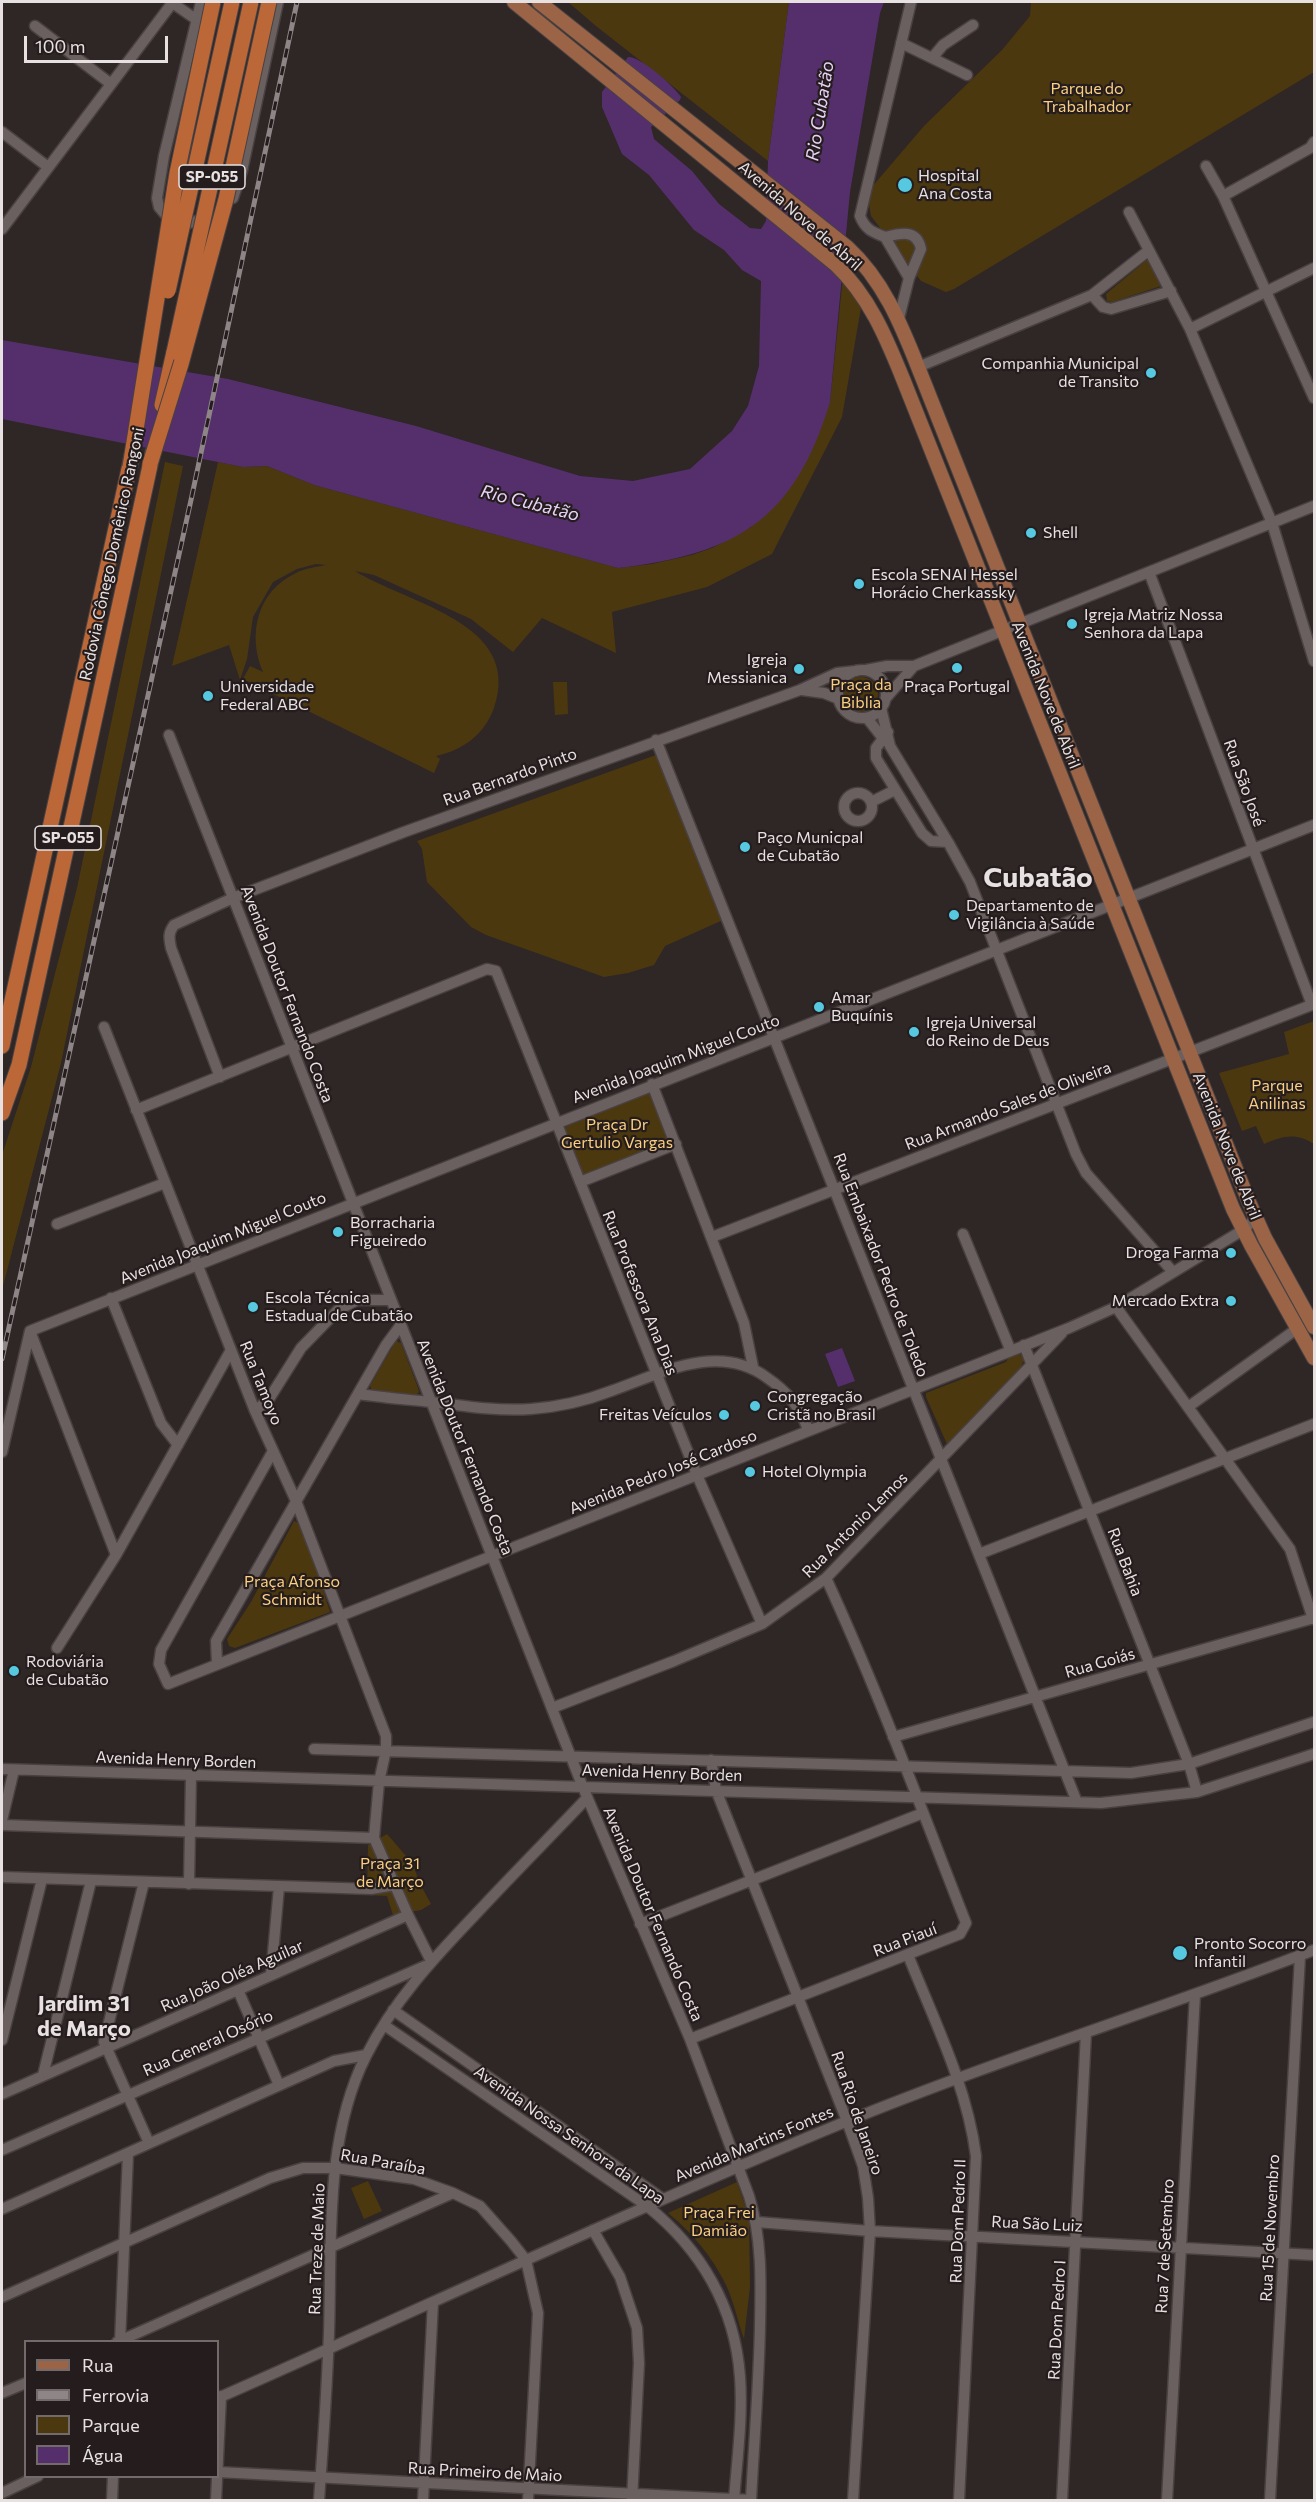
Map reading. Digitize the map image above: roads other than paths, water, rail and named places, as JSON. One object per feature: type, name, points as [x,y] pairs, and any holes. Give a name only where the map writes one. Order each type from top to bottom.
[{"type":"highway","points":[[130,467],[177,172],[213,2]]},
{"type":"highway","name":"Rodovia Cônego Domênico Rangoni","points":[[2,1046],[232,2]]},
{"type":"highway","name":"Rodovia Cônego Domênico Rangoni","points":[[2,1113],[19,1065],[251,2]]},
{"type":"highway","points":[[150,464],[181,364],[226,199],[269,2]]},
{"type":"main road","name":"Avenida Nove de Abril","points":[[539,2],[847,248],[861,261],[888,299],[898,318],[1256,1218],[1314,1327]]},
{"type":"main road","name":"Avenida Nove de Abril","points":[[522,5],[595,68],[835,264],[855,284],[879,324],[1243,1230],[1314,1358]]},
{"type":"main road","points":[[895,359],[907,369],[918,368]]},
{"type":"street","points":[[2,229],[172,2],[197,20]]},
{"type":"street","points":[[201,2],[164,156],[157,198],[159,207],[170,220],[189,223],[222,213],[232,198],[242,171],[278,2]]},
{"type":"street","points":[[898,318],[909,278],[921,249],[916,238],[906,233],[885,237],[869,231],[860,216],[911,2]]},
{"type":"street","points":[[35,26],[111,84]]},
{"type":"street","points":[[933,57],[943,45],[973,26]]},
{"type":"street","points":[[901,43],[967,75]]},
{"type":"street","points":[[2,132],[48,167]]},
{"type":"street","points":[[1223,196],[1313,146]]},
{"type":"street","points":[[1206,166],[1223,196],[1265,291],[1312,384],[1314,398]]},
{"type":"street","points":[[1129,212],[1190,329],[1272,523],[1314,661]]},
{"type":"street","points":[[885,237],[909,278]]},
{"type":"street","points":[[918,368],[1092,295],[1148,251]]},
{"type":"street","points":[[1190,329],[1314,268]]},
{"type":"street","points":[[888,299],[906,290]]},
{"type":"street","points":[[1092,295],[1103,307],[1110,309],[1171,291]]},
{"type":"street","points":[[867,718],[884,703],[914,666],[1314,506]]},
{"type":"street","name":"Rua São José","points":[[1149,572],[1313,1004]]},
{"type":"street","name":"Rua Bernardo Pinto","points":[[220,1077],[168,938],[169,931],[174,925],[233,898],[404,832],[800,690],[837,673],[887,666],[914,666]]},
{"type":"street","points":[[887,739],[885,687],[879,677],[860,671],[844,679],[838,692],[839,699],[849,714],[867,718],[887,739],[969,882],[1086,1173],[1173,1272]]},
{"type":"street","name":"Rua Bernardo Pinto","points":[[800,690],[824,693],[839,699]]},
{"type":"street","name":"Avenida Doutor Fernando Costa","points":[[169,735],[389,1300],[587,1798],[690,2039],[738,2167]]},
{"type":"street","points":[[887,739],[876,748],[876,758],[922,833],[931,841],[948,842]]},
{"type":"street","name":"Rua Embaixador Pedro de Toledo","points":[[656,740],[1077,1802]]},
{"type":"street","points":[[871,802],[895,790]]},
{"type":"street","name":"Avenida Joaquim Miguel Couto","points":[[30,1330],[1314,825]]},
{"type":"street","name":"Rua Professora Ana Dias","points":[[292,1048],[487,969],[496,971],[697,1475],[762,1624]]},
{"type":"street","name":"Rua Armando Sales de Oliveira","points":[[712,1237],[1313,1004]]},
{"type":"street","name":"Rua Tamoyo","points":[[104,1027],[255,1411],[296,1501],[386,1736],[386,1750]]},
{"type":"street","points":[[136,1110],[292,1048]]},
{"type":"street","points":[[652,1084],[744,1323],[753,1367]]},
{"type":"street","points":[[580,1182],[676,1143]]},
{"type":"street","points":[[57,1224],[165,1183]]},
{"type":"street","name":"Avenida Pedro José Cardoso","points":[[273,1451],[161,1650],[159,1664],[168,1684],[808,1429],[1069,1328],[1116,1307],[1243,1230],[1256,1218]]},
{"type":"street","points":[[963,1234],[1010,1350]]},
{"type":"street","points":[[111,1298],[161,1423],[178,1445]]},
{"type":"street","points":[[255,1411],[270,1399],[301,1348],[338,1310],[357,1300],[389,1300]]},
{"type":"street","points":[[1116,1307],[1290,1549],[1314,1619]]},
{"type":"street","points":[[217,1663],[216,1641],[386,1345],[400,1326]]},
{"type":"street","name":"Rua Antonio Lemos","points":[[552,1708],[762,1624],[826,1578],[1055,1339],[1069,1328]]},
{"type":"street","points":[[1188,1407],[1298,1328]]},
{"type":"street","points":[[2,1452],[30,1330]]},
{"type":"street","points":[[30,1330],[116,1555]]},
{"type":"street","name":"Rua Bahia","points":[[1024,1345],[1189,1764],[1197,1792]]},
{"type":"street","points":[[57,1648],[116,1555],[231,1350]]},
{"type":"street","points":[[358,1394],[498,1410],[561,1406],[685,1365],[711,1361],[737,1362],[753,1367],[788,1395],[799,1407],[808,1429]]},
{"type":"street","points":[[979,1554],[1314,1424]]},
{"type":"street","name":"Rua Piauí","points":[[690,2039],[960,1934],[966,1923],[855,1641],[826,1578]]},
{"type":"street","name":"Rua Goiás","points":[[893,1737],[1314,1619]]},
{"type":"street","name":"Avenida Henry Borden","points":[[314,1749],[1131,1773],[1189,1764],[1314,1722]]},
{"type":"street","points":[[386,1750],[379,1782],[375,1838],[429,1962]]},
{"type":"street","name":"Avenida Henry Borden","points":[[2,1769],[379,1782],[582,1785],[1101,1803],[1197,1792],[1314,1754]]},
{"type":"street","name":"Rua Rio de Janeiro","points":[[711,1760],[716,1790],[800,1997],[863,2166],[870,2231],[853,2500]]},
{"type":"street","points":[[2,1820],[5,1794],[14,1770]]},
{"type":"street","points":[[189,1884],[191,1776]]},
{"type":"street","name":"Rua Treze de Maio","points":[[319,2500],[335,2168],[347,2105],[366,2055],[393,2010],[429,1962],[587,1798]]},
{"type":"street","points":[[640,1924],[923,1813]]},
{"type":"street","points":[[2,1826],[375,1838]]},
{"type":"street","points":[[2,1877],[371,1889],[395,1885]]},
{"type":"street","points":[[2,2040],[42,1879]]},
{"type":"street","points":[[43,2075],[91,1881]]},
{"type":"street","points":[[144,1882],[104,2042],[149,2143]]},
{"type":"street","points":[[271,1975],[279,1887]]},
{"type":"street","name":"Rua João Oléa Aguilar","points":[[2,2094],[408,1915]]},
{"type":"street","name":"Avenida Martins Fontes","points":[[219,2397],[647,2206],[847,2121],[1314,1950]]},
{"type":"street","name":"Rua Dom Pedro II","points":[[908,1955],[958,2079],[969,2115],[976,2156],[959,2500]]},
{"type":"street","name":"Rua 15 de Novembro","points":[[1270,2500],[1300,1956]]},
{"type":"street","name":"Rua General Osório","points":[[2,2150],[429,1962]]},
{"type":"street","points":[[238,1990],[279,2085]]},
{"type":"street","name":"Rua 7 de Setembro","points":[[1167,2500],[1195,1994]]},
{"type":"street","name":"Avenida Nossa Senhora da Lapa","points":[[393,2010],[663,2199]]},
{"type":"street","name":"Avenida Nossa Senhora da Lapa","points":[[384,2025],[647,2206],[678,2233],[699,2260],[715,2285],[728,2313],[740,2378],[735,2500]]},
{"type":"street","name":"Rua Dom Pedro I","points":[[1062,2500],[1086,2033]]},
{"type":"street","points":[[2,2209],[334,2061],[366,2055]]},
{"type":"street","points":[[119,2340],[128,2154]]},
{"type":"street","points":[[738,2167],[757,2223],[761,2280],[760,2345],[751,2500]]},
{"type":"street","name":"Rua Paraíba","points":[[2,2297],[270,2178],[303,2168],[335,2168],[414,2179],[453,2193],[480,2206],[526,2260],[538,2313],[528,2495]]},
{"type":"street","points":[[121,2340],[453,2193]]},
{"type":"street","name":"Rua São Luiz","points":[[757,2223],[1314,2255]]},
{"type":"street","points":[[593,2230],[620,2277],[637,2328],[639,2363],[632,2498]]},
{"type":"street","points":[[423,2500],[432,2302]]},
{"type":"street","points":[[2,2393],[24,2384]]},
{"type":"street","name":"Rua Primeiro de Maio","points":[[219,2472],[424,2483],[528,2495],[751,2500]]},
{"type":"street","points":[[5,2494],[34,2478]]},
{"type":"street","points":[[112,2500],[113,2478]]},
{"type":"street","points":[[216,2500],[218,2478]]},
{"type":"water","name":"Rio Cubatão","points":[[789,2],[884,2],[880,13],[850,192],[830,402],[815,442],[798,476],[778,503],[755,524],[728,540],[696,553],[660,562],[618,568],[314,485],[267,466],[243,467],[2,419],[2,340],[228,379],[416,426],[580,476],[633,481],[690,469],[732,431],[748,406],[759,366],[761,281],[742,270],[724,250],[694,230],[649,175],[622,154],[602,107],[602,92],[628,57],[640,61],[664,79],[681,97],[651,127],[654,139],[692,171],[719,204],[750,228],[761,229],[766,221],[768,161]]},
{"type":"water","points":[[842,1348],[855,1381],[838,1387],[825,1354]]},
{"type":"railway","points":[[2,1359],[191,500],[297,2]]},
{"type":"place","name":"Hospital Ana Costa","points":[[905,185]]},
{"type":"place","name":"Companhia Municipal de Transito","points":[[1151,373]]},
{"type":"place","name":"Shell","points":[[1031,533]]},
{"type":"place","name":"Escola SENAI Hessel Horácio Cherkassky","points":[[859,584]]},
{"type":"place","name":"Igreja Matriz Nossa Senhora da Lapa","points":[[1072,624]]},
{"type":"place","name":"Praça Portugal","points":[[957,668]]},
{"type":"place","name":"Igreja Messianica","points":[[799,669]]},
{"type":"place","name":"Universidade Federal ABC","points":[[208,696]]},
{"type":"place","name":"Paço Municpal de Cubatão","points":[[745,847]]},
{"type":"place","name":"Departamento de Vigilância à Saúde","points":[[954,915]]},
{"type":"place","name":"Amar Buquínis","points":[[819,1007]]},
{"type":"place","name":"Igreja Universal do Reino de Deus","points":[[914,1032]]},
{"type":"place","name":"Borracharia Figueiredo","points":[[338,1232]]},
{"type":"place","name":"Droga Farma","points":[[1231,1253]]},
{"type":"place","name":"Mercado Extra","points":[[1231,1301]]},
{"type":"place","name":"Escola Técnica Estadual de Cubatão","points":[[253,1307]]},
{"type":"place","name":"Congregação Cristã no Brasil","points":[[755,1406]]},
{"type":"place","name":"Freitas Veículos","points":[[724,1415]]},
{"type":"place","name":"Hotel Olympia","points":[[750,1472]]},
{"type":"place","name":"Rodoviária de Cubatão","points":[[14,1671]]},
{"type":"place","name":"Pronto Socorro Infantil","points":[[1180,1953]]},
{"type":"district","name":"Cubatão","points":[[1038,878]]},
{"type":"district","name":"Jardim 31 de Março","points":[[84,2016]]},
{"type":"park label","name":"Parque do Trabalhador","points":[[1087,98]]},
{"type":"park label","name":"Praça da Biblia","points":[[861,694]]},
{"type":"park label","name":"Parque Anilinas","points":[[1277,1095]]},
{"type":"park label","name":"Praça Dr Gertulio Vargas","points":[[617,1134]]},
{"type":"park label","name":"Praça Afonso Schmidt","points":[[292,1591]]},
{"type":"park label","name":"Praça 31 de Março","points":[[390,1873]]},
{"type":"park label","name":"Praça Frei Damião","points":[[719,2222]]}]
